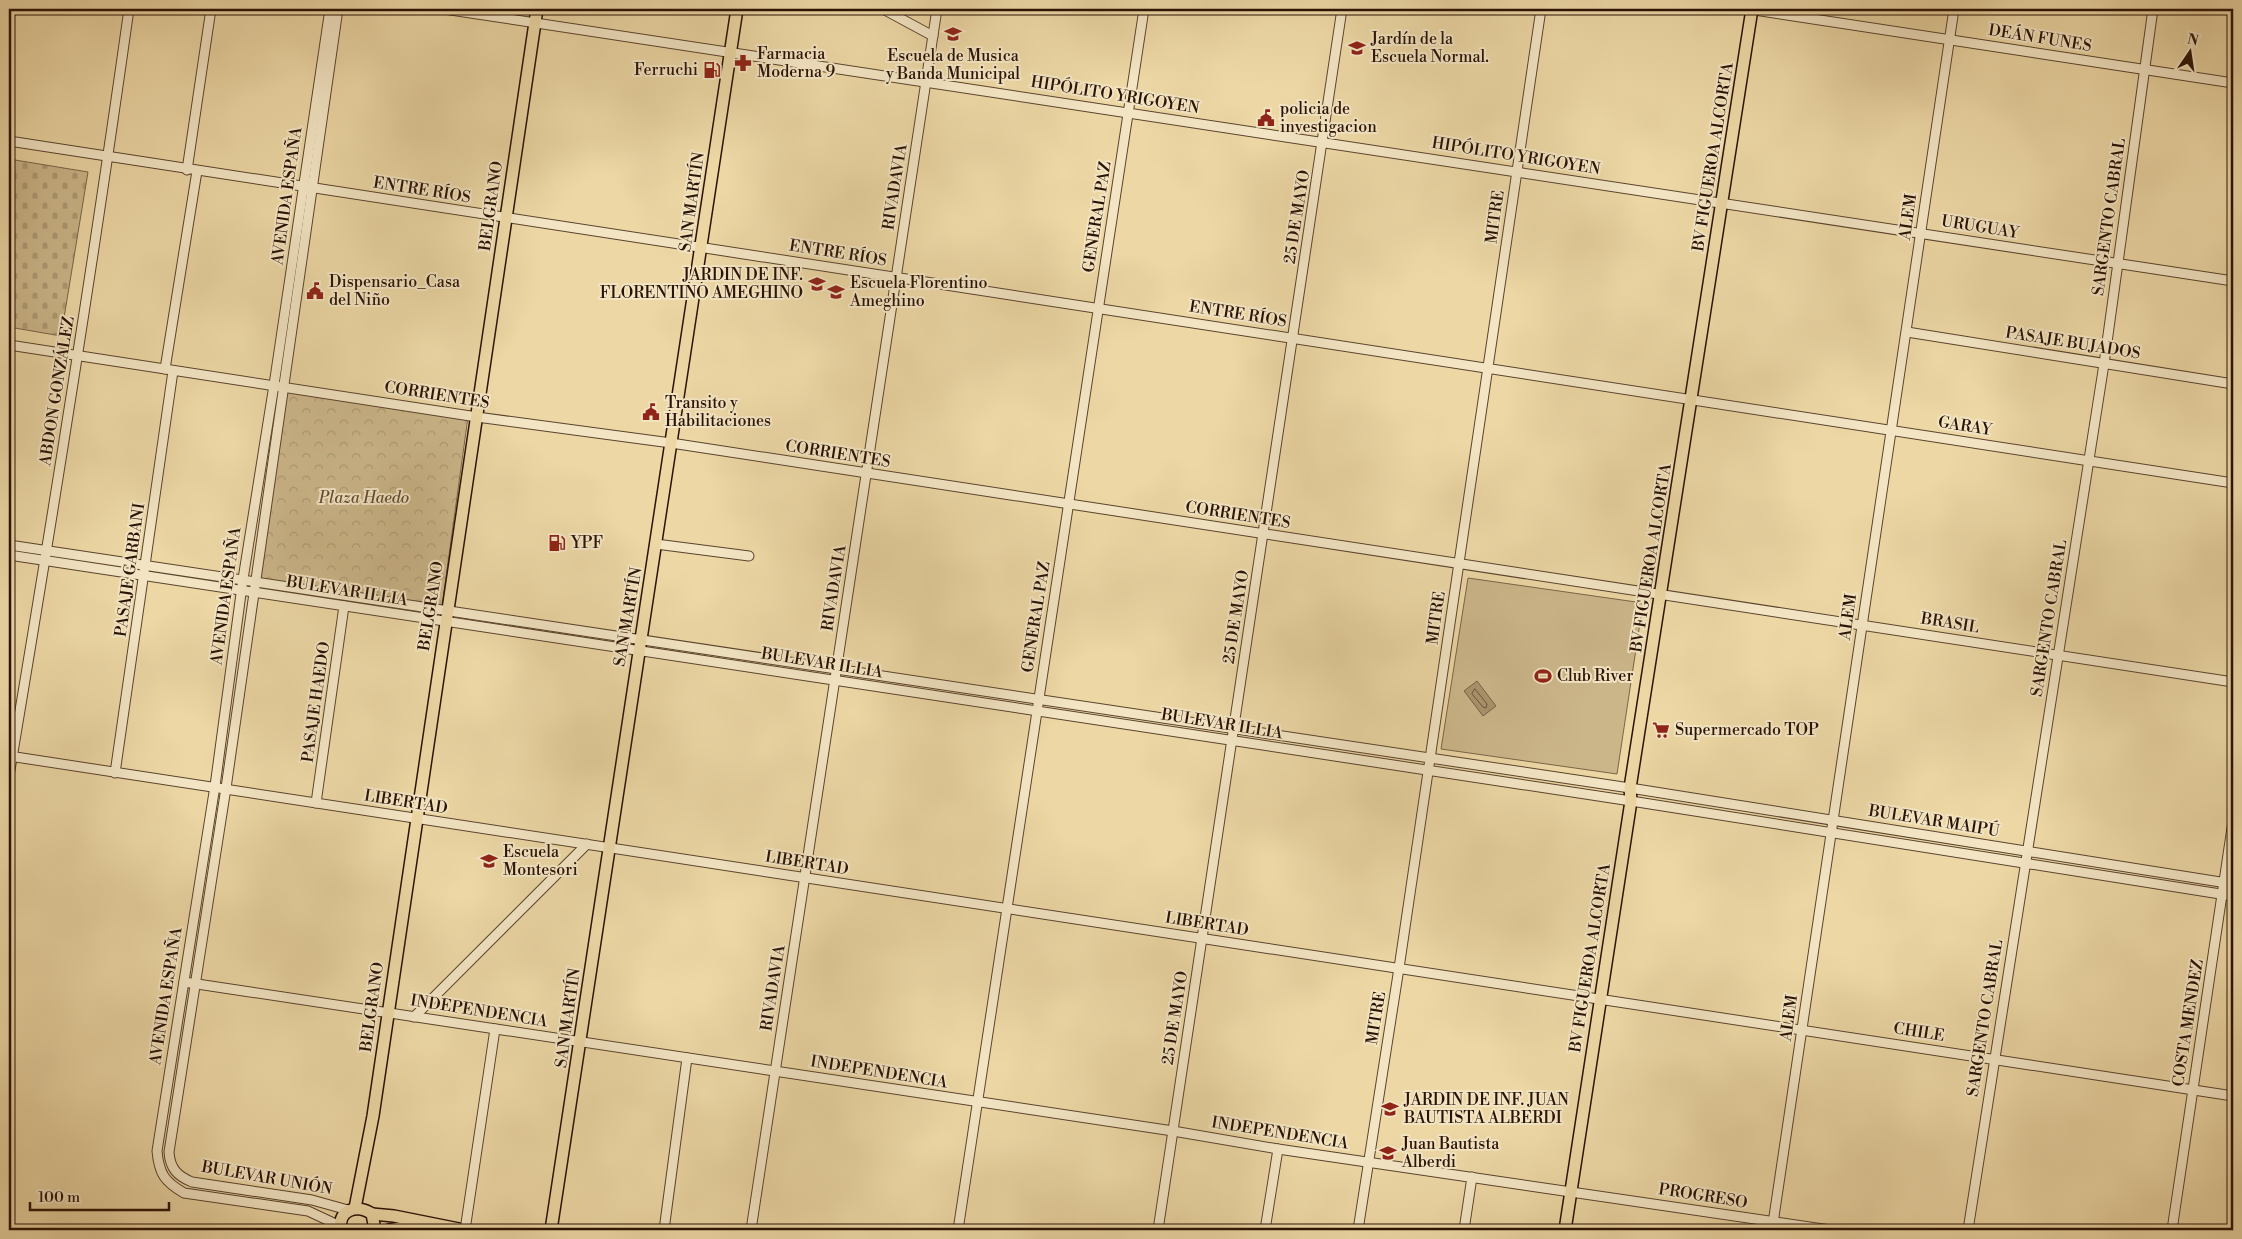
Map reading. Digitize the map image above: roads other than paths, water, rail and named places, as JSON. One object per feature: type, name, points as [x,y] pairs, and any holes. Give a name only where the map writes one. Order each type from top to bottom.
[{"type":"main road","name":"BELGRANO","points":[[340,1229],[342,1217],[352,1209],[373,1116],[537,9]]},
{"type":"main road","name":"SAN MARTÍN","points":[[551,1230],[582,1042],[608,848],[738,9]]},
{"type":"main road","name":"BV FIGUEROA ALCORTA","points":[[1565,1230],[1631,801],[1630,788],[1662,594],[1752,9]]},
{"type":"main road","points":[[352,1209],[364,1209],[372,1214],[394,1216],[465,1230]]},
{"type":"main road","points":[[372,1214],[375,1230]]},
{"type":"main road","points":[[389,1230],[427,1224]]},
{"type":"street","name":"ABDON GONZÁLEZ","points":[[9,776],[10,756],[46,556],[109,156],[129,9]]},
{"type":"street","points":[[187,170],[211,9]]},
{"type":"street","name":"AVENIDA ESPAÑA","points":[[170,1185],[158,1166],[157,1152],[215,786],[243,580],[330,9]]},
{"type":"street","name":"AVENIDA ESPAÑA","points":[[180,1177],[170,1162],[169,1152],[226,788],[254,581],[285,386],[338,9]]},
{"type":"street","name":"HIPÓLITO YRIGOYEN","points":[[444,9],[1722,203]]},
{"type":"street","points":[[883,9],[933,36]]},
{"type":"street","name":"RIVADAVIA","points":[[751,1230],[937,9]]},
{"type":"street","name":"GENERAL PAZ","points":[[958,1230],[1144,9]]},
{"type":"street","name":"25 DE MAYO","points":[[1158,1230],[1342,9]]},
{"type":"street","name":"MITRE","points":[[1358,1230],[1429,770],[1542,9]]},
{"type":"street","name":"DEÁN FUNES","points":[[1748,9],[2233,84]]},
{"type":"street","name":"ALEM","points":[[1773,1226],[1891,430],[1908,332],[1954,9]]},
{"type":"street","name":"SARGENTO CABRAL","points":[[1968,1230],[1993,1059],[2104,364],[2153,9]]},
{"type":"street","name":"ENTRE RÍOS","points":[[9,141],[187,170],[304,186],[1692,399]]},
{"type":"street","name":"PASAJE GARBANI","points":[[114,773],[146,565],[169,370],[197,171]]},
{"type":"street","name":"URUGUAY","points":[[1722,203],[2233,281]]},
{"type":"street","name":"PASAJE BUJADOS","points":[[1908,332],[2233,384]]},
{"type":"street","name":"CORRIENTES","points":[[9,345],[1662,594]]},
{"type":"street","name":"GARAY","points":[[1692,399],[2233,483]]},
{"type":"street","points":[[656,544],[749,556]]},
{"type":"street","name":"BULEVAR ILLIA","points":[[9,545],[46,556],[144,576],[344,606],[446,616]]},
{"type":"street","name":"BULEVAR ILLIA","points":[[9,555],[46,556],[146,565],[254,581],[446,616],[640,645],[837,669],[1630,788]]},
{"type":"street","name":"BRASIL","points":[[1662,594],[2233,682]]},
{"type":"street","name":"PASAJE HAEDO","points":[[316,803],[344,606]]},
{"type":"street","name":"BULEVAR ILLIA","points":[[640,645],[835,680],[1631,801]]},
{"type":"street","name":"LIBERTAD","points":[[10,756],[1600,999]]},
{"type":"street","name":"BULEVAR MAIPÚ","points":[[1630,788],[2229,883]]},
{"type":"street","name":"BULEVAR MAIPÚ","points":[[1631,801],[2233,896]]},
{"type":"street","name":"COSTA MENDEZ","points":[[2172,1230],[2223,894],[2229,883],[2233,821]]},
{"type":"street","points":[[414,1017],[587,844]]},
{"type":"street","name":"INDEPENDENCIA","points":[[184,982],[1173,1131],[1278,1149],[1571,1191]]},
{"type":"street","name":"CHILE","points":[[1600,999],[2233,1096]]},
{"type":"street","points":[[465,1230],[495,1029]]},
{"type":"street","points":[[664,1230],[687,1058]]},
{"type":"street","points":[[1265,1230],[1278,1149]]},
{"type":"street","name":"BULEVAR UNIÓN","points":[[180,1177],[192,1182],[312,1200],[352,1209]]},
{"type":"street","points":[[1464,1230],[1472,1177]]},
{"type":"street","name":"BULEVAR UNIÓN","points":[[170,1185],[184,1193],[308,1212],[340,1229]]},
{"type":"street","name":"PROGRESO","points":[[1571,1191],[1773,1226],[1830,1230]]},
{"type":"water","points":[[1477,681],[1496,706],[1483,716],[1464,691]]},
{"type":"place","name":"Escuela de Musica y Banda Municipal","points":[[953,34]]},
{"type":"place","name":"Jardín de la Escuela Normal.","points":[[1357,48]]},
{"type":"place","name":"Farmacia Moderna 9","points":[[743,63]]},
{"type":"place","name":"Ferruchi","points":[[712,70]]},
{"type":"place","name":"policia de investigacion","points":[[1266,118]]},
{"type":"place","name":"JARDIN DE INF. FLORENTINO AMEGHINO","points":[[817,284]]},
{"type":"place","name":"Dispensario_Casa del Niño","points":[[315,291]]},
{"type":"place","name":"Escuela Florentino Ameghino","points":[[836,292]]},
{"type":"place","name":"Transito y Habilitaciones","points":[[651,412]]},
{"type":"place","name":"YPF","points":[[557,543]]},
{"type":"place","name":"Club River","points":[[1543,676]]},
{"type":"place","name":"Supermercado TOP","points":[[1661,730]]},
{"type":"place","name":"Escuela Montesori","points":[[489,861]]},
{"type":"place","name":"JARDIN DE INF. JUAN BAUTISTA ALBERDI","points":[[1390,1109]]},
{"type":"place","name":"Juan Bautista Alberdi","points":[[1388,1153]]},
{"type":"park label","name":"Plaza Haedo","points":[[364,498]]}]
